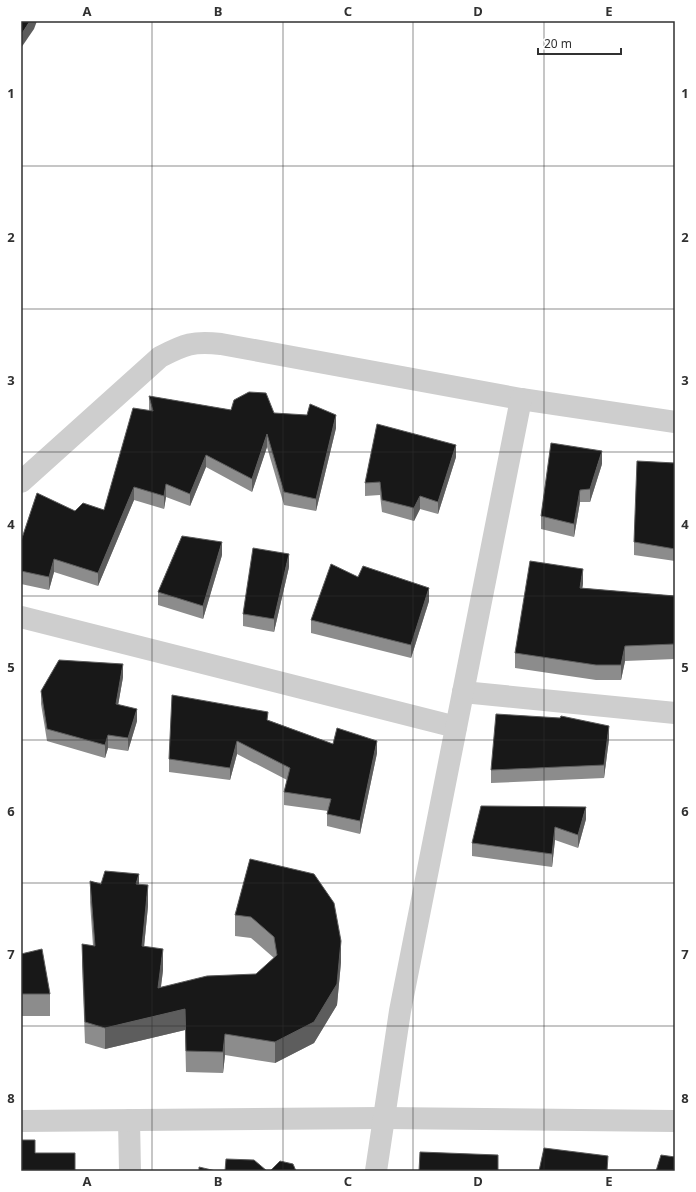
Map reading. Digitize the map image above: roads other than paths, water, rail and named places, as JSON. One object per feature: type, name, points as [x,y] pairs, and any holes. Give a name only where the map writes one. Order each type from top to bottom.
[{"type":"street","points":[[21,482],[160,357],[180,346],[197,342],[221,344],[521,399],[675,422]]},
{"type":"street","points":[[376,1171],[400,1011],[521,399]]},
{"type":"street","points":[[21,617],[456,727]]},
{"type":"street","points":[[463,692],[675,713]]},
{"type":"street","points":[[21,1121],[383,1118],[675,1121]]},
{"type":"street","points":[[129,1120],[130,1171]]}]
